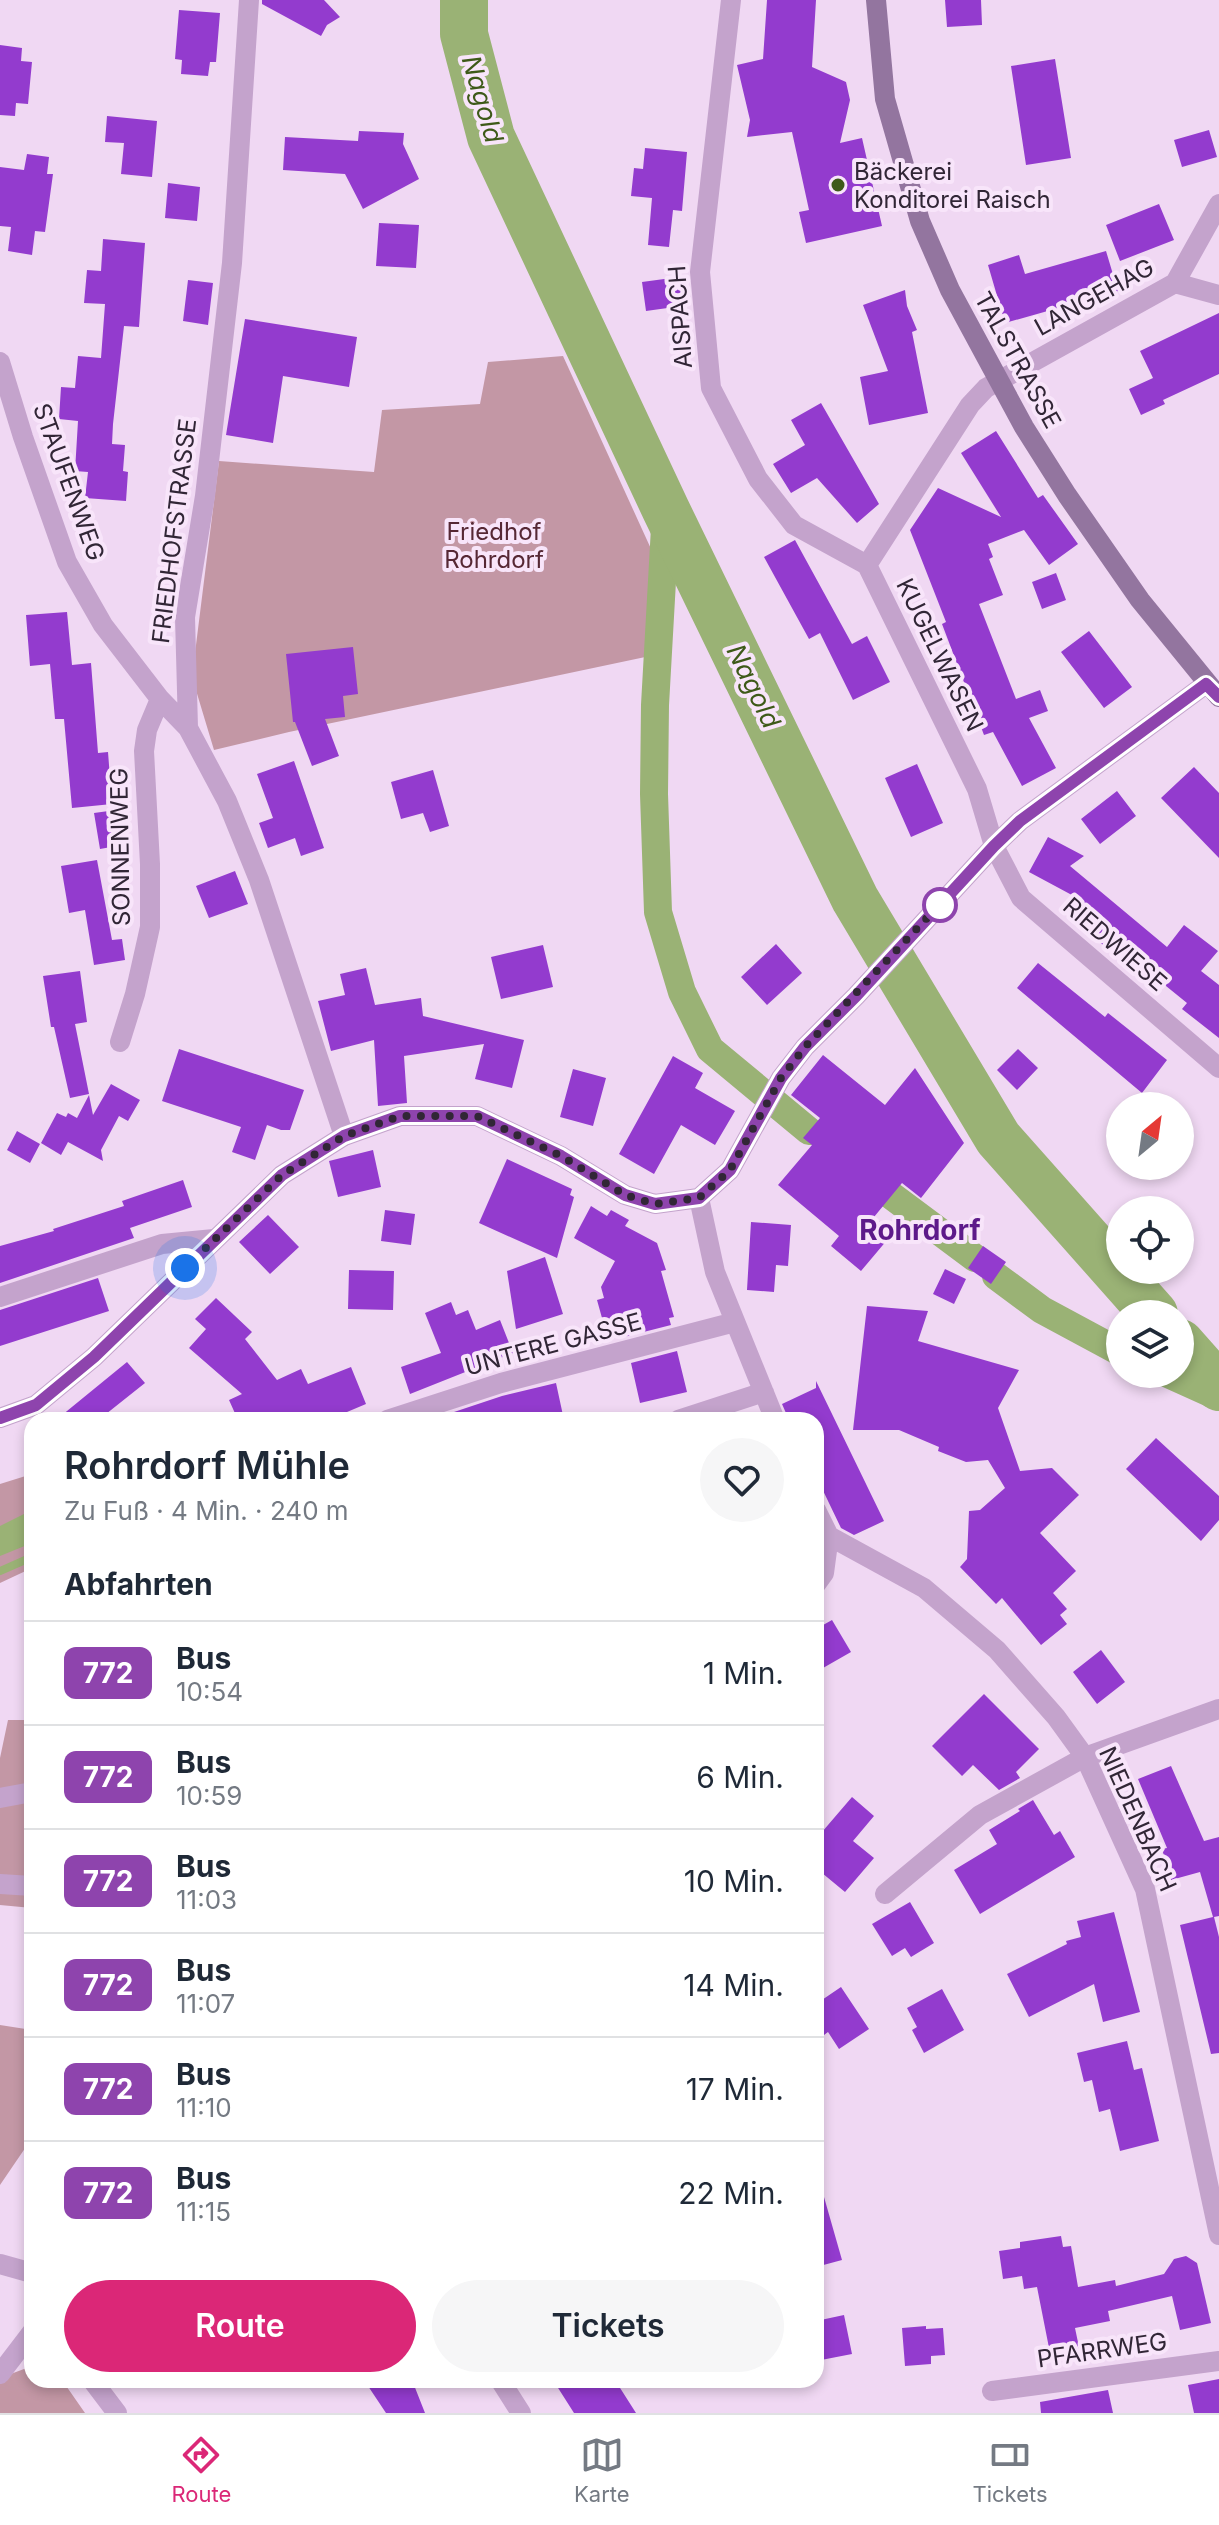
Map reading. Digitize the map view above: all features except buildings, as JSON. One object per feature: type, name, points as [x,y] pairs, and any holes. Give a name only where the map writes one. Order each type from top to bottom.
[{"type":"main road","name":"TALSTRASSE","points":[[876,0],[885,99],[920,221],[950,290],[1024,427],[1067,495],[1140,600],[1213,690]]},
{"type":"street","name":"FRIEDHOFSTRASSE","points":[[249,0],[232,263],[205,496],[185,617],[188,728],[227,801],[259,880],[344,1136]]},
{"type":"street","name":"AISPACH","points":[[731,0],[700,272],[711,388],[758,479],[794,525],[867,565]]},
{"type":"street","points":[[1175,283],[1219,204]]},
{"type":"street","name":"LANGEHAG","points":[[999,381],[1175,283],[1219,295]]},
{"type":"street","name":"STAUFENWEG","points":[[0,362],[67,562],[103,625],[160,699],[188,728]]},
{"type":"street","name":"KUGELWASEN","points":[[994,846],[977,789],[867,565],[970,405],[986,388],[999,381]]},
{"type":"street","points":[[0,1418],[36,1405],[94,1357],[282,1175],[344,1136],[400,1116],[477,1116],[561,1156],[625,1195],[655,1204],[699,1198],[730,1170],[781,1078],[805,1047],[994,846],[1020,821],[1213,690]]},
{"type":"street","name":"SONNENWEG","points":[[120,1042],[150,927],[144,751],[147,730],[160,699]]},
{"type":"street","name":"RIEDWIESE","points":[[994,846],[1021,898],[1219,1068]]},
{"type":"street","points":[[699,1198],[715,1272],[772,1412]]},
{"type":"street","points":[[0,1297],[162,1244],[214,1239]]},
{"type":"street","name":"UNTERE GASSE","points":[[412,1412],[501,1383],[735,1322]]},
{"type":"street","points":[[703,1412],[764,1392]]},
{"type":"street","points":[[824,1526],[829,1536],[824,1573]]},
{"type":"street","name":"NIEDENBACH","points":[[829,1536],[924,1588],[997,1650],[1056,1717],[1085,1757],[1145,1889],[1219,2235]]},
{"type":"street","points":[[885,1894],[980,1815],[1085,1757],[1219,1709]]},
{"type":"street","points":[[0,1798],[24,1794]]},
{"type":"street","points":[[0,1884],[24,1886]]},
{"type":"street","points":[[0,2264],[24,2271]]},
{"type":"street","points":[[0,2374],[24,2342]]},
{"type":"street","name":"PFARRWEG","points":[[992,2391],[1219,2361]]},
{"type":"street","points":[[98,2388],[117,2413]]},
{"type":"street","points":[[505,2388],[521,2413]]},
{"type":"green space","name":"Friedhof Rohrdorf","points":[[563,356],[657,562],[650,656],[214,750],[192,677],[219,461],[374,472],[382,410],[480,404],[488,362]]},
{"type":"green space","points":[[24,1476],[24,1572],[0,1583],[0,1484]]},
{"type":"green space","points":[[8,1720],[24,1720],[24,1907],[0,1905],[0,1758]]},
{"type":"green space","points":[[0,2025],[24,2029],[24,2150],[0,2185]]},
{"type":"green space","points":[[24,2369],[24,2388],[68,2388],[85,2413],[0,2413],[0,2378]]},
{"type":"shaded area","points":[[24,1514],[24,1546],[0,1556],[0,1526]]},
{"type":"waterway","name":"Nagold","points":[[464,0],[464,34],[491,137],[666,510],[855,899],[998,1138],[1142,1300]]},
{"type":"waterway","points":[[666,510],[655,705],[658,912],[682,992],[710,1049],[809,1131]]},
{"type":"waterway","points":[[861,1173],[975,1258]]},
{"type":"waterway","points":[[996,1276],[1042,1310],[1106,1344]]},
{"type":"waterway","name":"Nagold","points":[[1194,1359],[1219,1387]]},
{"type":"waterway","points":[[1194,1386],[1219,1397]]},
{"type":"waterway","points":[[0,1571],[24,1560]]},
{"type":"bus line","name":"772","points":[[0,1418],[36,1405],[94,1357],[282,1175],[344,1136],[400,1116],[477,1116],[561,1156],[625,1195],[655,1204],[699,1198],[730,1170],[781,1078],[805,1047],[994,846],[1020,821],[1206,684],[1219,697]]},
{"type":"place","name":"Bäckerei Konditorei Raisch","points":[[838,185]]},
{"type":"district","name":"Rohrdorf","points":[[920,1230]]},
{"type":"route","points":[[185,1268],[282,1175],[344,1136],[400,1116],[477,1116],[561,1156],[625,1195],[655,1204],[699,1198],[730,1170],[781,1078],[805,1047],[944,900],[940,905]]}]
